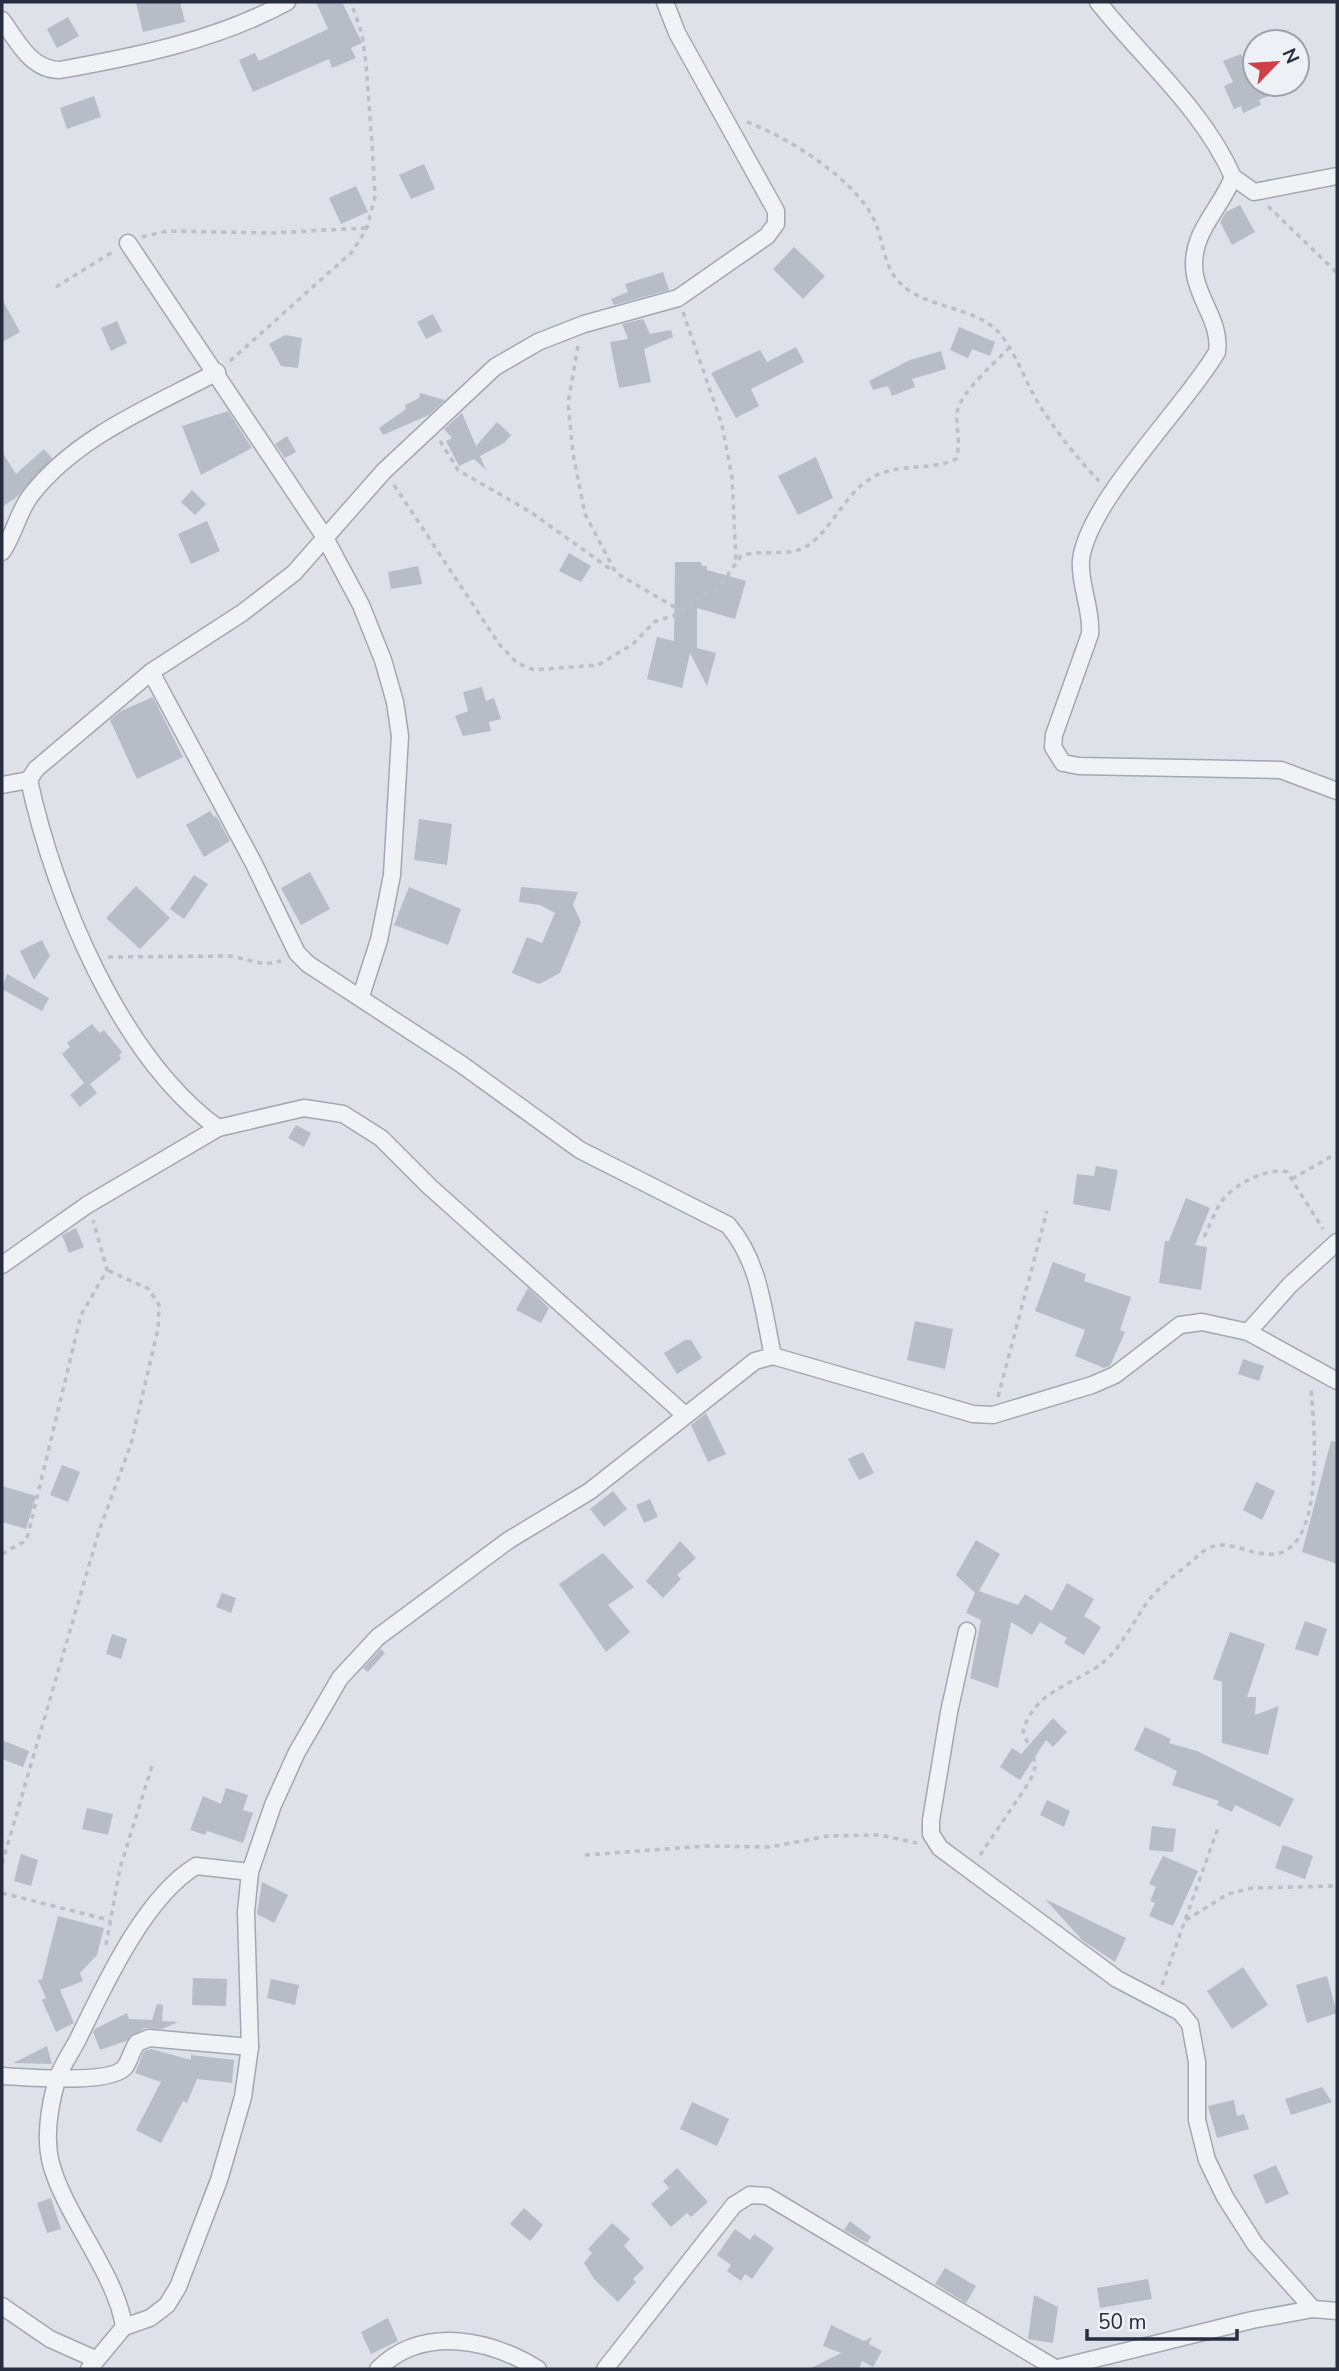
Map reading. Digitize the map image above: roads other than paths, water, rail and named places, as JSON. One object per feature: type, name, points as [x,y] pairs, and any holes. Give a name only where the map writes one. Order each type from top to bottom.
[{"type":"street","points":[[2,20],[32,61],[45,70],[60,70],[209,36],[287,2]]},
{"type":"street","points":[[2,785],[29,780],[36,769],[151,672],[267,596],[294,573],[384,471],[432,423],[495,367],[538,342],[584,324],[678,298],[767,236],[776,224],[776,211],[769,193],[721,114],[677,33],[665,2]]},
{"type":"street","points":[[1098,2],[1129,42],[1187,104],[1233,177],[1254,192],[1337,176]]},
{"type":"street","points":[[1233,177],[1228,189],[1203,224],[1195,258],[1195,275],[1219,337],[1216,352],[1111,494],[1082,558],[1082,579],[1091,617],[1090,634],[1054,735],[1055,755],[1063,763],[1079,766],[1246,767],[1281,770],[1337,791]]},
{"type":"street","points":[[128,243],[217,372],[324,536],[360,605],[383,660],[395,702],[400,736],[392,875],[379,940],[361,996]]},
{"type":"street","points":[[2,552],[29,497],[54,470],[87,444],[217,372]]},
{"type":"street","points":[[151,672],[253,862],[297,953],[308,964],[361,996],[580,1150],[729,1225],[745,1244],[755,1268],[773,1356]]},
{"type":"street","points":[[29,780],[46,842],[88,957],[161,1076],[193,1110],[218,1128]]},
{"type":"street","points":[[2,1265],[87,1205],[218,1128],[304,1108],[343,1114],[381,1138],[430,1187],[685,1415]]},
{"type":"street","points":[[1248,1332],[1290,1285],[1336,1247]]},
{"type":"street","points":[[2,2306],[92,2364],[124,2327],[150,2318],[167,2305],[178,2287],[219,2180],[243,2097],[250,2047],[246,1912],[250,1872],[273,1805],[297,1752],[340,1678],[355,1658],[377,1637],[509,1540],[590,1491],[755,1361],[773,1356],[973,1414],[993,1415],[1066,1394],[1115,1375],[1180,1325],[1202,1322],[1248,1332],[1337,1381]]},
{"type":"street","points":[[967,1631],[949,1712],[931,1834],[940,1848],[1117,1979],[1180,2012],[1190,2024],[1197,2062],[1197,2120],[1207,2160],[1225,2197],[1255,2244],[1313,2309]]},
{"type":"street","points":[[124,2327],[114,2295],[51,2166],[47,2140],[56,2080],[97,1995],[166,1888],[196,1866],[209,1865],[250,1872]]},
{"type":"street","points":[[2,2076],[56,2080],[118,2071],[124,2068],[137,2043],[149,2038],[250,2047]]},
{"type":"street","points":[[605,2369],[734,2205],[750,2195],[767,2196],[1054,2369],[1239,2323],[1313,2309],[1337,2311]]},
{"type":"street","points":[[378,2369],[416,2344],[458,2340],[494,2347],[538,2369]]}]
